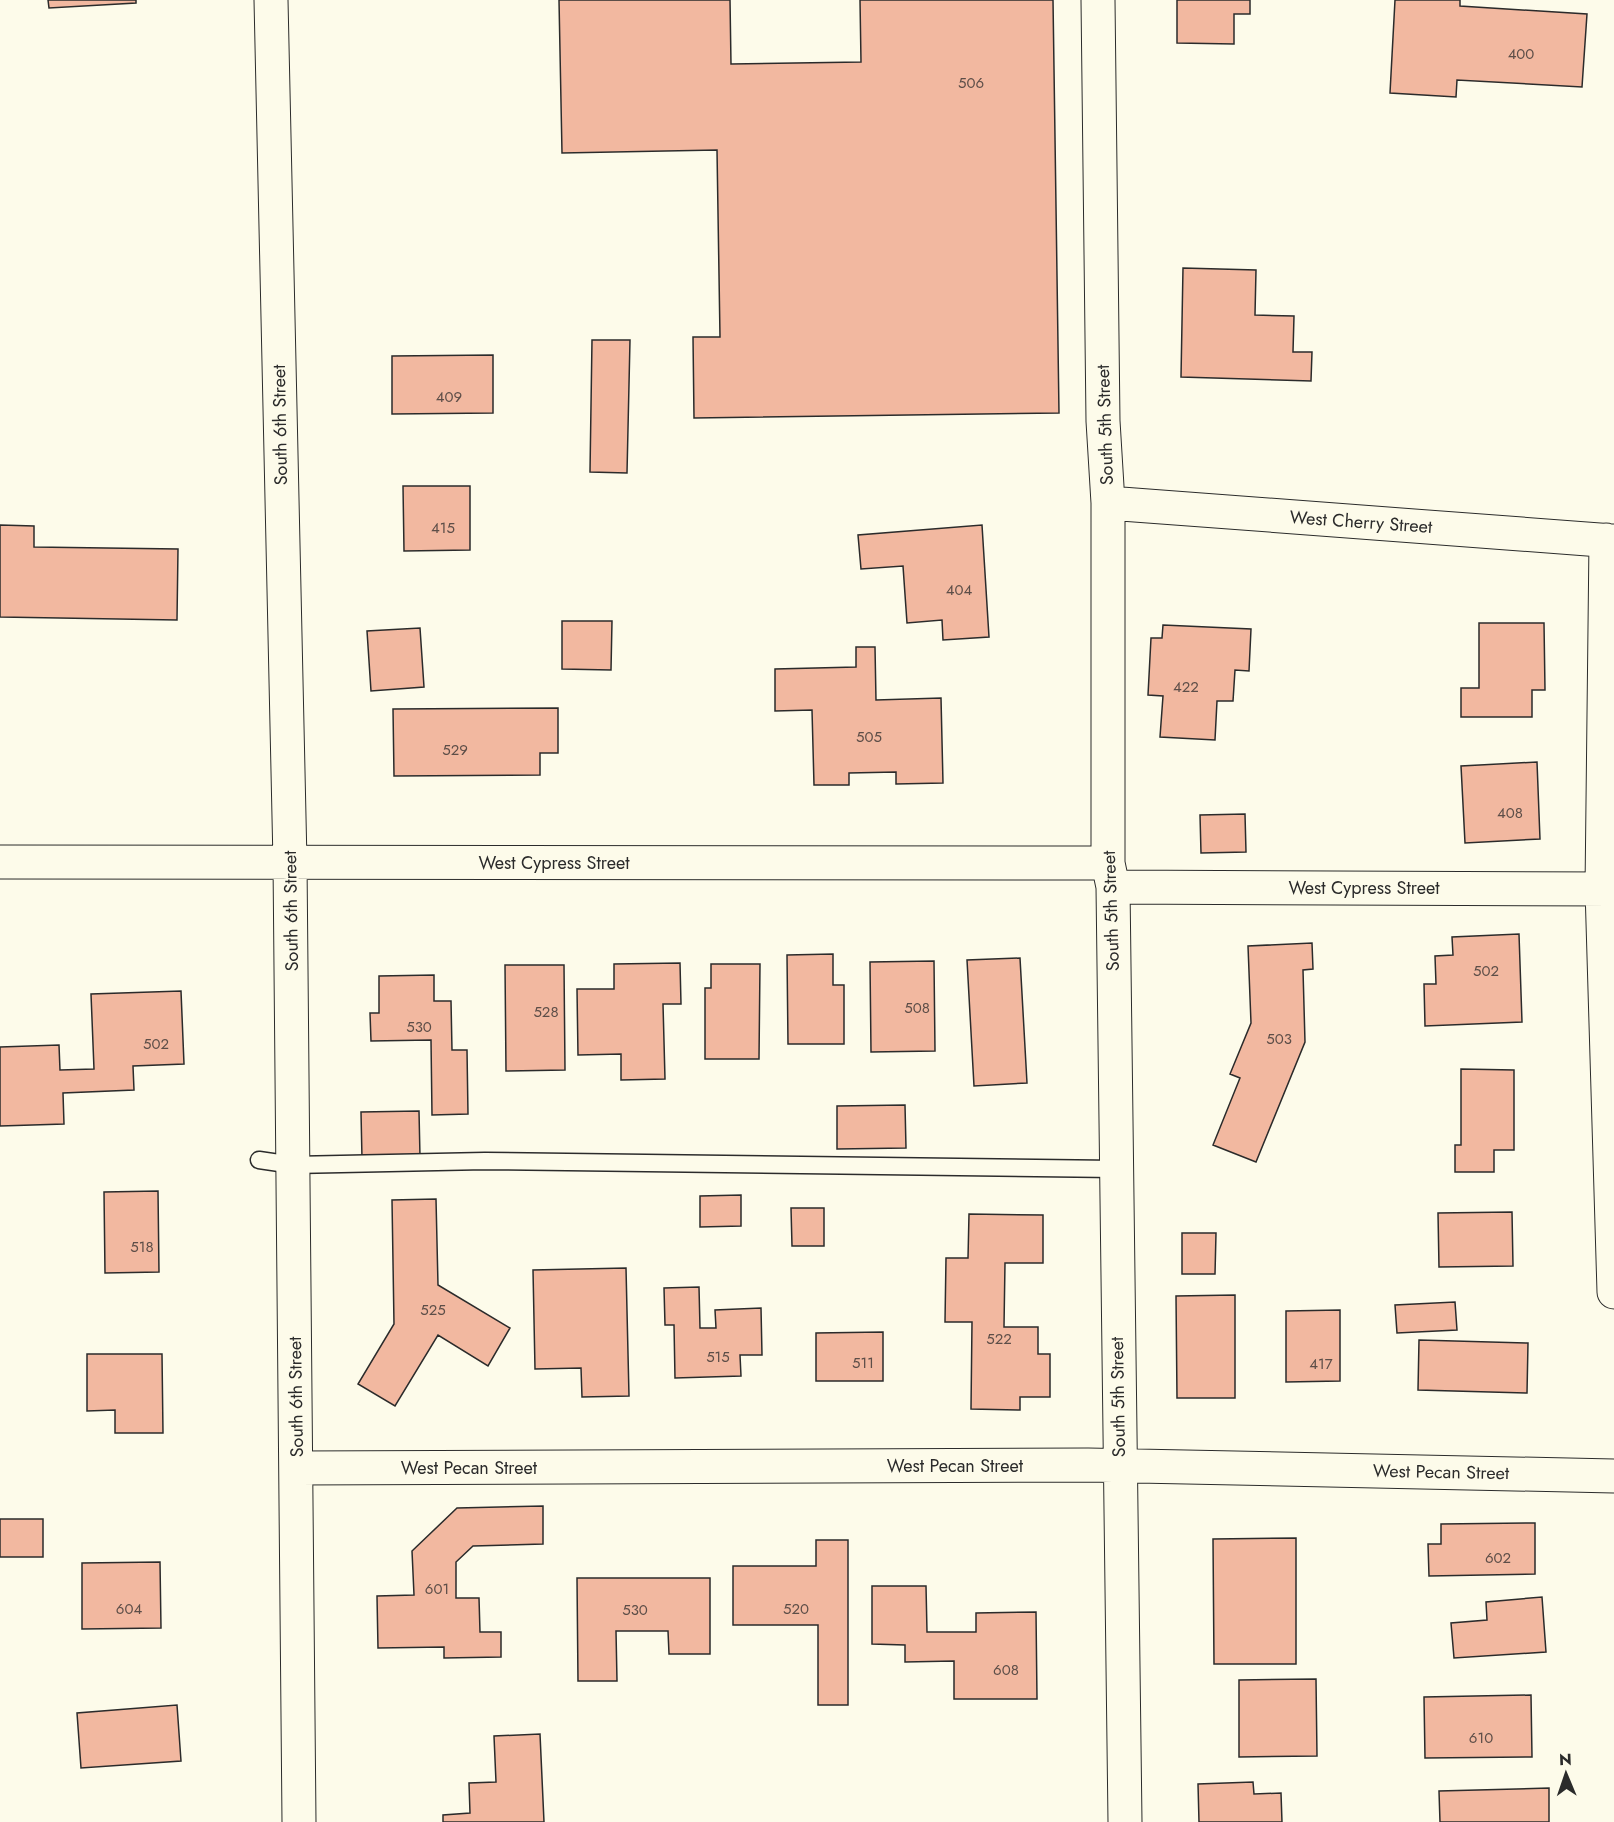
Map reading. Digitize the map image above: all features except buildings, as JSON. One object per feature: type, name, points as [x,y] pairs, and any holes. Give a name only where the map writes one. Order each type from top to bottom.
[{"type":"street","name":"South 6th Street","points":[[271,0],[290,862],[299,1822]]},
{"type":"street","name":"South 5th Street","points":[[1098,0],[1104,421],[1108,503],[1125,1822]]},
{"type":"street","name":"West Cherry Street","points":[[1108,503],[1610,540]]},
{"type":"street","points":[[1610,540],[1608,889],[1614,1292]]},
{"type":"street","name":"West Cypress Street","points":[[0,862],[290,862],[1111,875],[1608,889]]},
{"type":"street","name":"West Pecan Street","points":[[296,1468],[1119,1466],[1614,1476]]},
{"type":"lane","points":[[260,1160],[293,1165],[485,1161],[1116,1169]]}]
